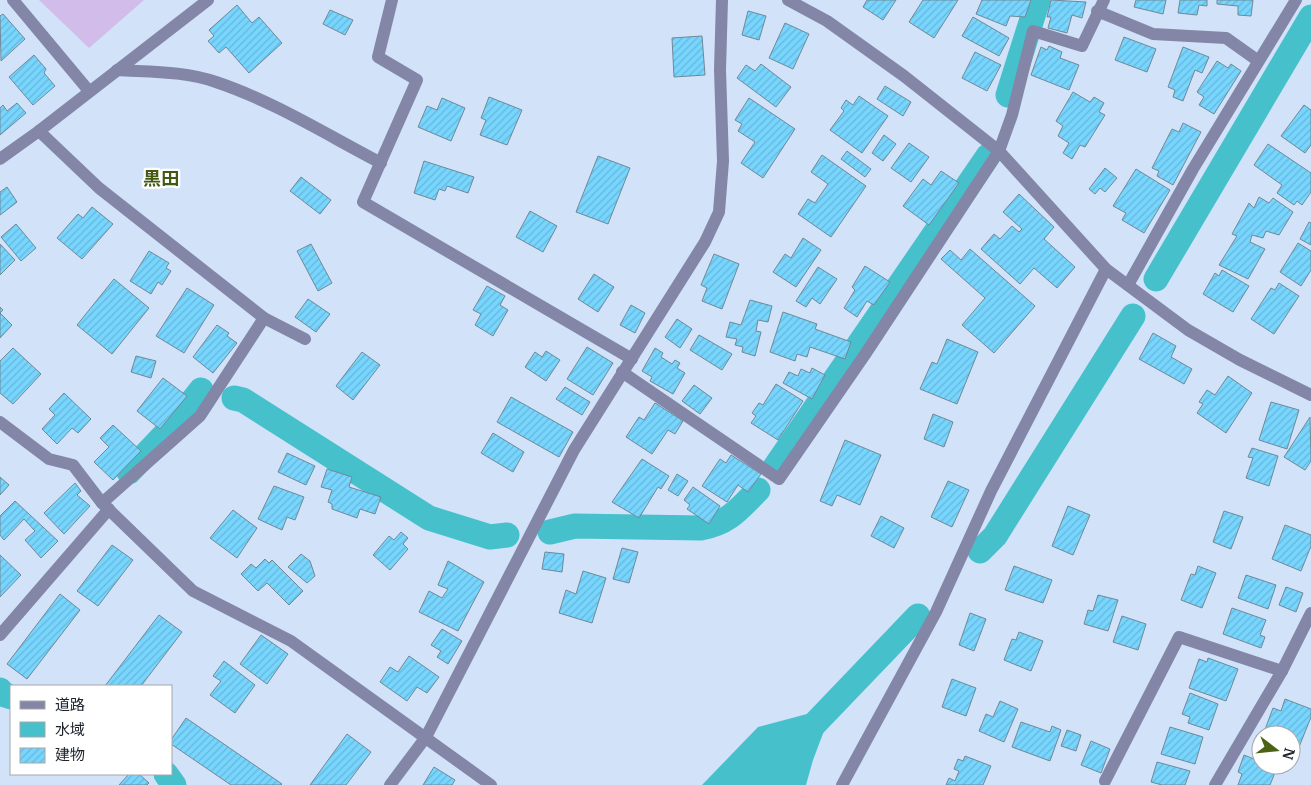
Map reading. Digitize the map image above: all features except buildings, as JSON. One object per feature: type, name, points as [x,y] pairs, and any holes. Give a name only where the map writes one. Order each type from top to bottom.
[{"type":"street","points":[[13,0],[89,91]]},
{"type":"street","points":[[0,159],[208,0]]},
{"type":"street","points":[[392,0],[378,57],[416,80],[363,202],[632,359]]},
{"type":"street","points":[[390,785],[426,737],[574,450],[704,242],[719,212],[723,161],[720,70],[722,0]]},
{"type":"street","points":[[788,0],[828,21],[904,76],[999,151],[1106,269],[1188,330],[1240,360],[1311,395]]},
{"type":"street","points":[[1128,285],[1193,169],[1296,0]]},
{"type":"street","points":[[622,372],[779,479],[866,353],[999,151],[1012,115],[1033,31],[1082,46],[1100,6],[1153,34],[1226,38],[1258,60]]},
{"type":"street","points":[[117,70],[178,74],[214,81],[247,94],[381,163]]},
{"type":"street","points":[[39,131],[99,188],[264,318],[306,339]]},
{"type":"street","points":[[842,785],[936,612],[991,491],[1106,269]]},
{"type":"street","points":[[0,634],[106,506],[200,416],[264,318]]},
{"type":"street","points":[[0,422],[49,458],[73,466],[106,506],[193,591],[291,641],[491,785]]},
{"type":"street","points":[[1215,785],[1282,670],[1311,613]]},
{"type":"street","points":[[1105,781],[1179,637],[1282,670]]},
{"type":"shaded area","points":[[39,0],[144,0],[89,48]]},
{"type":"water","points":[[807,714],[827,723],[806,785],[702,785],[758,727]]},
{"type":"waterway","points":[[1008,95],[1038,0]]},
{"type":"waterway","points":[[1156,279],[1311,17]]},
{"type":"waterway","points":[[775,467],[988,156]]},
{"type":"waterway","points":[[980,551],[995,536],[1133,316]]},
{"type":"waterway","points":[[129,472],[168,431],[201,390]]},
{"type":"waterway","points":[[234,398],[243,400],[429,518],[490,537],[507,535]]},
{"type":"waterway","points":[[550,532],[575,526],[701,528],[711,526],[733,514],[758,490]]},
{"type":"waterway","points":[[756,785],[918,616]]},
{"type":"waterway","points":[[0,690],[10,697]]},
{"type":"waterway","points":[[167,775],[174,785]]},
{"type":"district","name":"黒田","points":[[161,179]]}]
